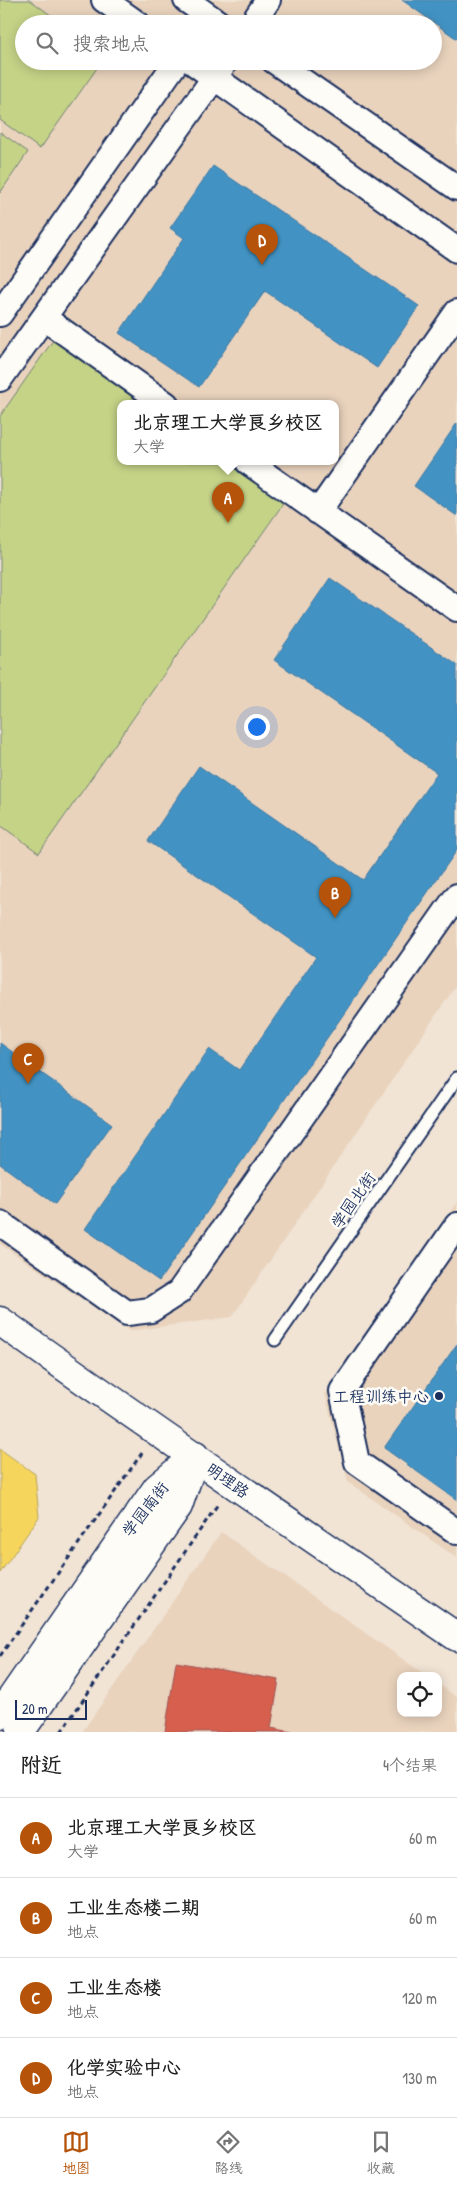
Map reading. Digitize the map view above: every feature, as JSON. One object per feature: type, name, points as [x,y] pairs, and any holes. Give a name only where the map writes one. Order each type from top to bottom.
[{"type":"street","points":[[104,0],[125,15]]},
{"type":"street","points":[[186,0],[211,15]]},
{"type":"street","points":[[258,15],[268,0]]},
{"type":"street","points":[[0,314],[172,70]]},
{"type":"street","points":[[0,380],[219,70]]},
{"type":"street","points":[[221,70],[457,250]]},
{"type":"street","points":[[287,70],[457,188]]},
{"type":"street","points":[[318,512],[457,312]]},
{"type":"street","points":[[44,318],[160,400]]},
{"type":"street","points":[[252,465],[457,609]]},
{"type":"street","points":[[0,1223],[127,1313],[151,1310],[179,1292],[457,896]]},
{"type":"street","points":[[457,1225],[342,1391],[357,1462],[457,1532]]},
{"type":"street","name":"明理路","points":[[0,1321],[157,1432],[195,1456],[457,1637]]},
{"type":"street","name":"学园南街","points":[[0,1715],[157,1488],[195,1456]]},
{"type":"street","name":"学园南街","points":[[20,1732],[178,1506],[195,1456]]},
{"type":"lane","name":"学园北街","points":[[275,1340],[457,1078]]},
{"type":"path","name":"学园南街","points":[[0,1656],[157,1432]]},
{"type":"path","points":[[61,1732],[232,1483]]},
{"type":"shaded area","points":[[0,0],[457,0],[457,984],[232,1317],[129,1331],[0,1244]]},
{"type":"shaded area","points":[[457,1202],[457,1558],[348,1482],[325,1394]]},
{"type":"shaded area","points":[[221,1532],[421,1672],[397,1672],[397,1717],[442,1717],[442,1687],[457,1697],[457,1732],[82,1732]]},
{"type":"green space","points":[[0,0],[30,0],[51,15],[15,15],[15,70],[96,70],[40,149],[0,120]]},
{"type":"green space","points":[[0,132],[28,152],[0,193]]},
{"type":"green space","points":[[54,339],[141,400],[117,400],[117,465],[233,465],[285,501],[39,853],[0,825],[0,416]]},
{"type":"building: 住宅","points":[[0,1449],[35,1474],[39,1517],[0,1573]]},
{"type":"building: 商业","points":[[176,1662],[279,1680],[271,1728],[292,1732],[165,1732]]},
{"type":"building: 学校","points":[[402,0],[457,0],[457,39],[442,28],[442,15],[423,15]]},
{"type":"building: 学校","points":[[213,166],[419,306],[377,368],[265,291],[199,387],[119,333],[184,238],[170,228]]},
{"type":"building: 学校","points":[[457,423],[457,516],[414,486]]},
{"type":"building: 学校","points":[[330,578],[457,665],[457,850],[159,1281],[85,1229],[209,1049],[239,1070],[316,957],[148,841],[199,766],[363,880],[437,773],[274,660]]},
{"type":"building: 学校","points":[[0,1043],[112,1124],[55,1204],[0,1164]]},
{"type":"building: 学校","name":"工程训练中心","points":[[457,1344],[457,1500],[384,1448]]},
{"type":"place","name":"化学实验中心","points":[[262,265]]},
{"type":"place","name":"北京理工大学良乡校区","points":[[228,523]]},
{"type":"place","name":"工业生态楼二期","points":[[335,918]]},
{"type":"place","name":"工业生态楼","points":[[28,1084]]},
{"type":"place","name":"工程训练中心","points":[[439,1396]]}]
